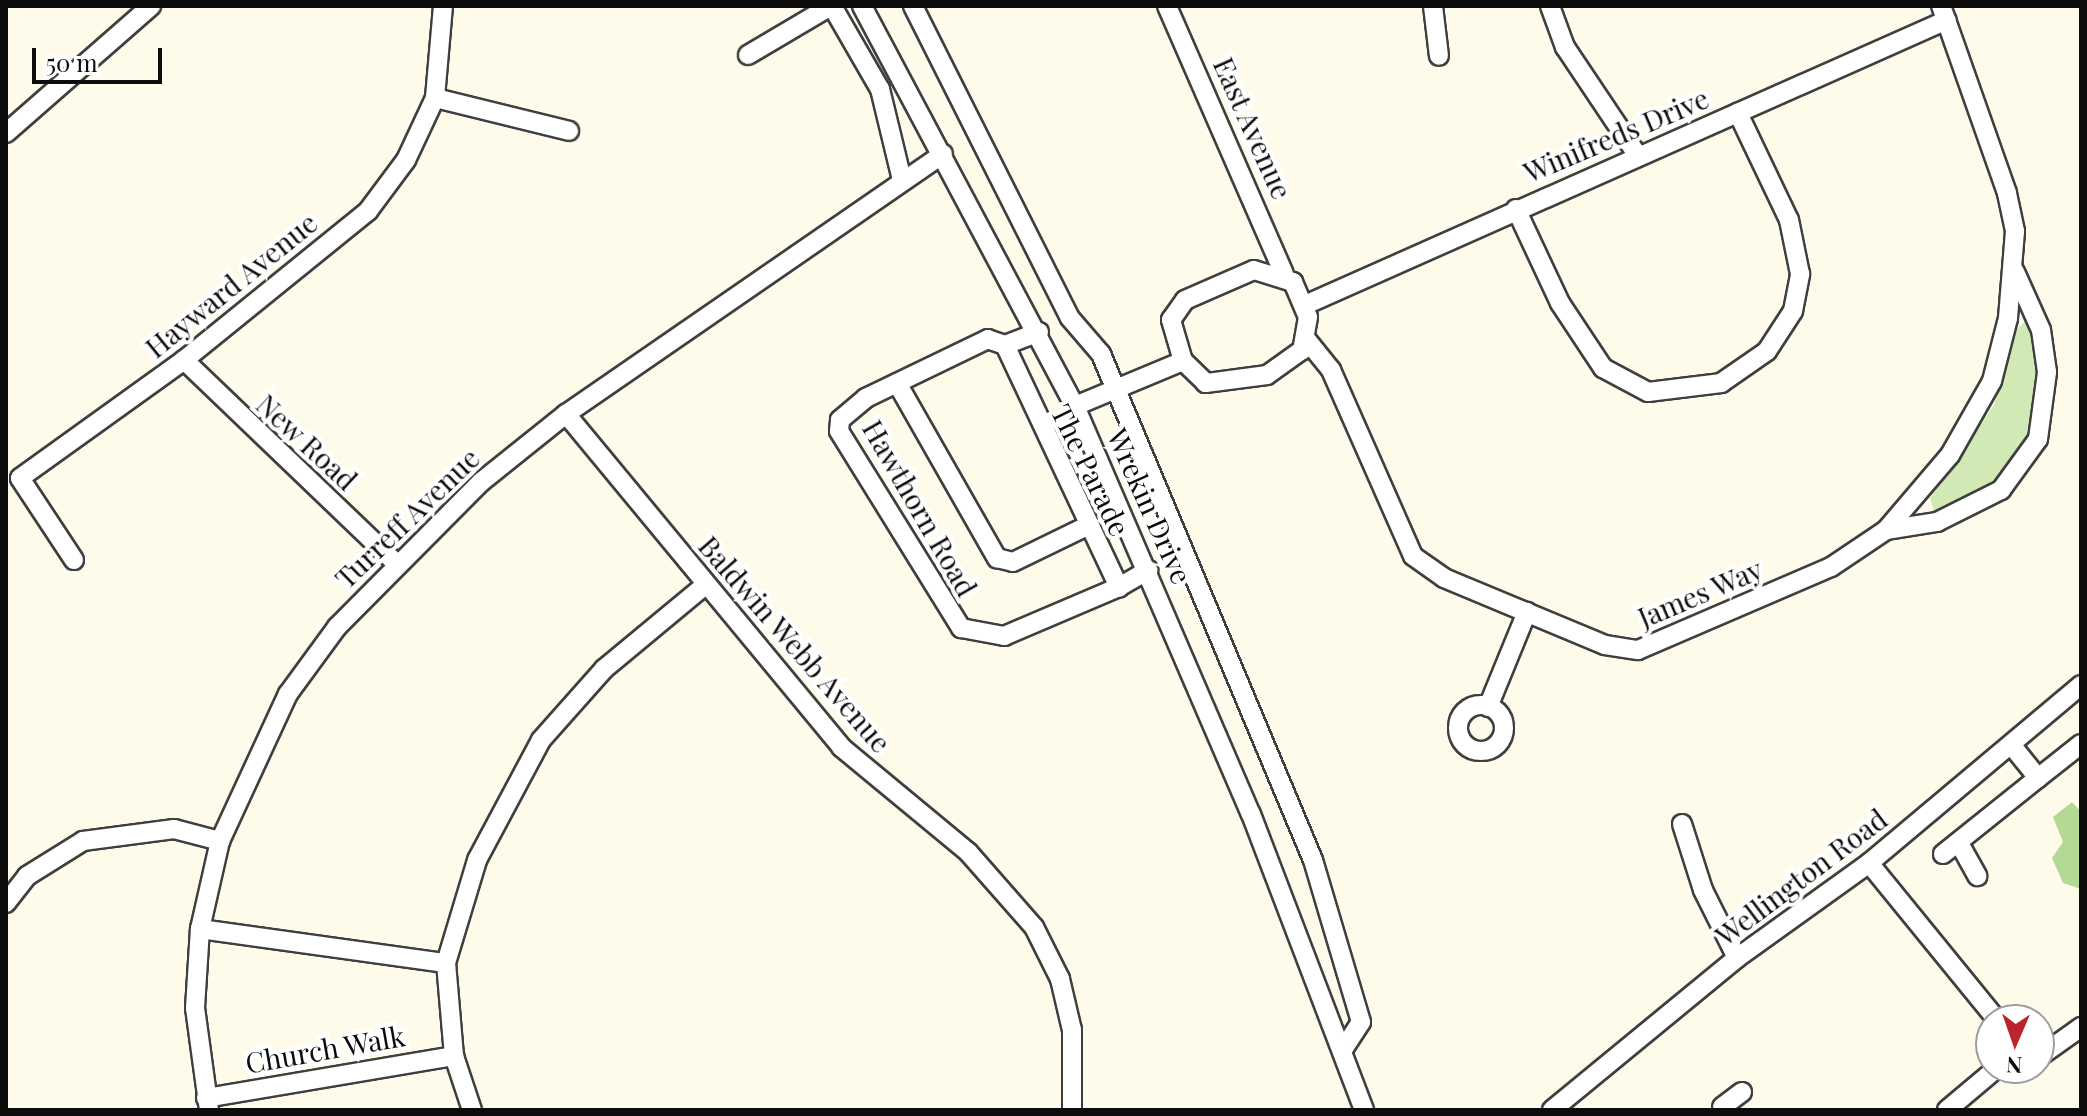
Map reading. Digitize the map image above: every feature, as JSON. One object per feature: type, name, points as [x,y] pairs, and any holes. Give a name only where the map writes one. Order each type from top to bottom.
[{"type":"street","points":[[6,133],[151,6]]},
{"type":"street","name":"Hayward Avenue","points":[[74,560],[13,482],[184,360],[368,211],[406,160],[435,98],[443,6]]},
{"type":"street","points":[[748,55],[831,6],[880,89],[902,180]]},
{"type":"street","name":"Wrekin Drive","points":[[862,6],[1039,332],[1075,406],[1149,570],[1343,1050],[1364,1110]]},
{"type":"street","name":"Wrekin Drive","points":[[913,6],[1070,318],[1101,354],[1313,860],[1361,1022],[1358,1037],[1343,1050]]},
{"type":"street","name":"East Avenue","points":[[1167,6],[1284,274]]},
{"type":"street","points":[[1550,6],[1565,47],[1638,156]]},
{"type":"street","points":[[1427,7],[1439,56]]},
{"type":"street","name":"Winifreds Drive","points":[[1305,305],[1738,113],[1944,13]]},
{"type":"street","name":"James Way","points":[[1306,339],[1331,370],[1413,556],[1444,578],[1605,645],[1638,650],[1831,567],[1886,530],[1950,455],[1992,381],[2015,272],[2007,193],[1944,13]]},
{"type":"street","points":[[435,98],[569,131]]},
{"type":"street","name":"Winifreds Drive","points":[[1516,209],[1560,303],[1603,368],[1648,392],[1721,383],[1767,351],[1793,311],[1800,274],[1789,220],[1738,113]]},
{"type":"street","name":"Turreff Avenue","points":[[208,1104],[195,1008],[200,929],[220,841],[288,694],[395,562],[566,414],[943,154]]},
{"type":"street","points":[[1254,270],[1284,274],[1305,305],[1306,339],[1283,368],[1245,382],[1206,383],[1183,361],[1171,320],[1185,300],[1254,270]]},
{"type":"street","name":"James Way","points":[[1886,530],[1937,522],[2001,490],[2038,439],[2047,372],[2041,330],[2015,272]]},
{"type":"street","name":"Hawthorn Road","points":[[1039,332],[1005,345],[988,339],[897,383],[848,410],[839,431],[961,628],[1004,636],[1119,587]]},
{"type":"street","name":"The Parade","points":[[1005,345],[1087,526],[1119,587]]},
{"type":"street","name":"New Road","points":[[184,360],[395,562]]},
{"type":"street","points":[[1075,406],[1183,361]]},
{"type":"street","points":[[897,383],[997,558],[1013,562],[1087,526]]},
{"type":"street","name":"Baldwin Webb Avenue","points":[[566,414],[841,747],[968,852],[1034,927],[1060,979],[1072,1030],[1072,1110]]},
{"type":"street","points":[[1119,587],[1149,570]]},
{"type":"street","points":[[472,1110],[454,1056],[446,963],[477,860],[541,740],[604,669],[705,585]]},
{"type":"street","points":[[1488,707],[1527,612]]},
{"type":"street","name":"Wellington Road","points":[[1552,1110],[1737,958],[1869,863],[2013,747],[2081,685]]},
{"type":"street","points":[[1943,854],[2081,744]]},
{"type":"street","points":[[2013,747],[2038,778]]},
{"type":"street","points":[[1682,824],[1694,893],[1737,958]]},
{"type":"street","points":[[6,903],[27,876],[83,841],[174,829],[220,841]]},
{"type":"street","points":[[1959,843],[1977,876]]},
{"type":"street","points":[[1869,863],[1984,1004]]},
{"type":"street","points":[[200,929],[446,963]]},
{"type":"street","points":[[2055,1046],[2081,1027]]},
{"type":"street","name":"Church Walk","points":[[208,1104],[454,1056]]},
{"type":"street","points":[[1947,1110],[1978,1084]]},
{"type":"street","points":[[1709,1092],[1724,1108],[1742,1092]]},
{"type":"green space","points":[[2028,319],[2040,374],[2034,437],[2000,482],[1935,515],[1930,498],[1994,405],[2015,331]]},
{"type":"green space","points":[[2072,802],[2081,812],[2081,889],[2063,883],[2052,858],[2063,842],[2053,817]]}]
